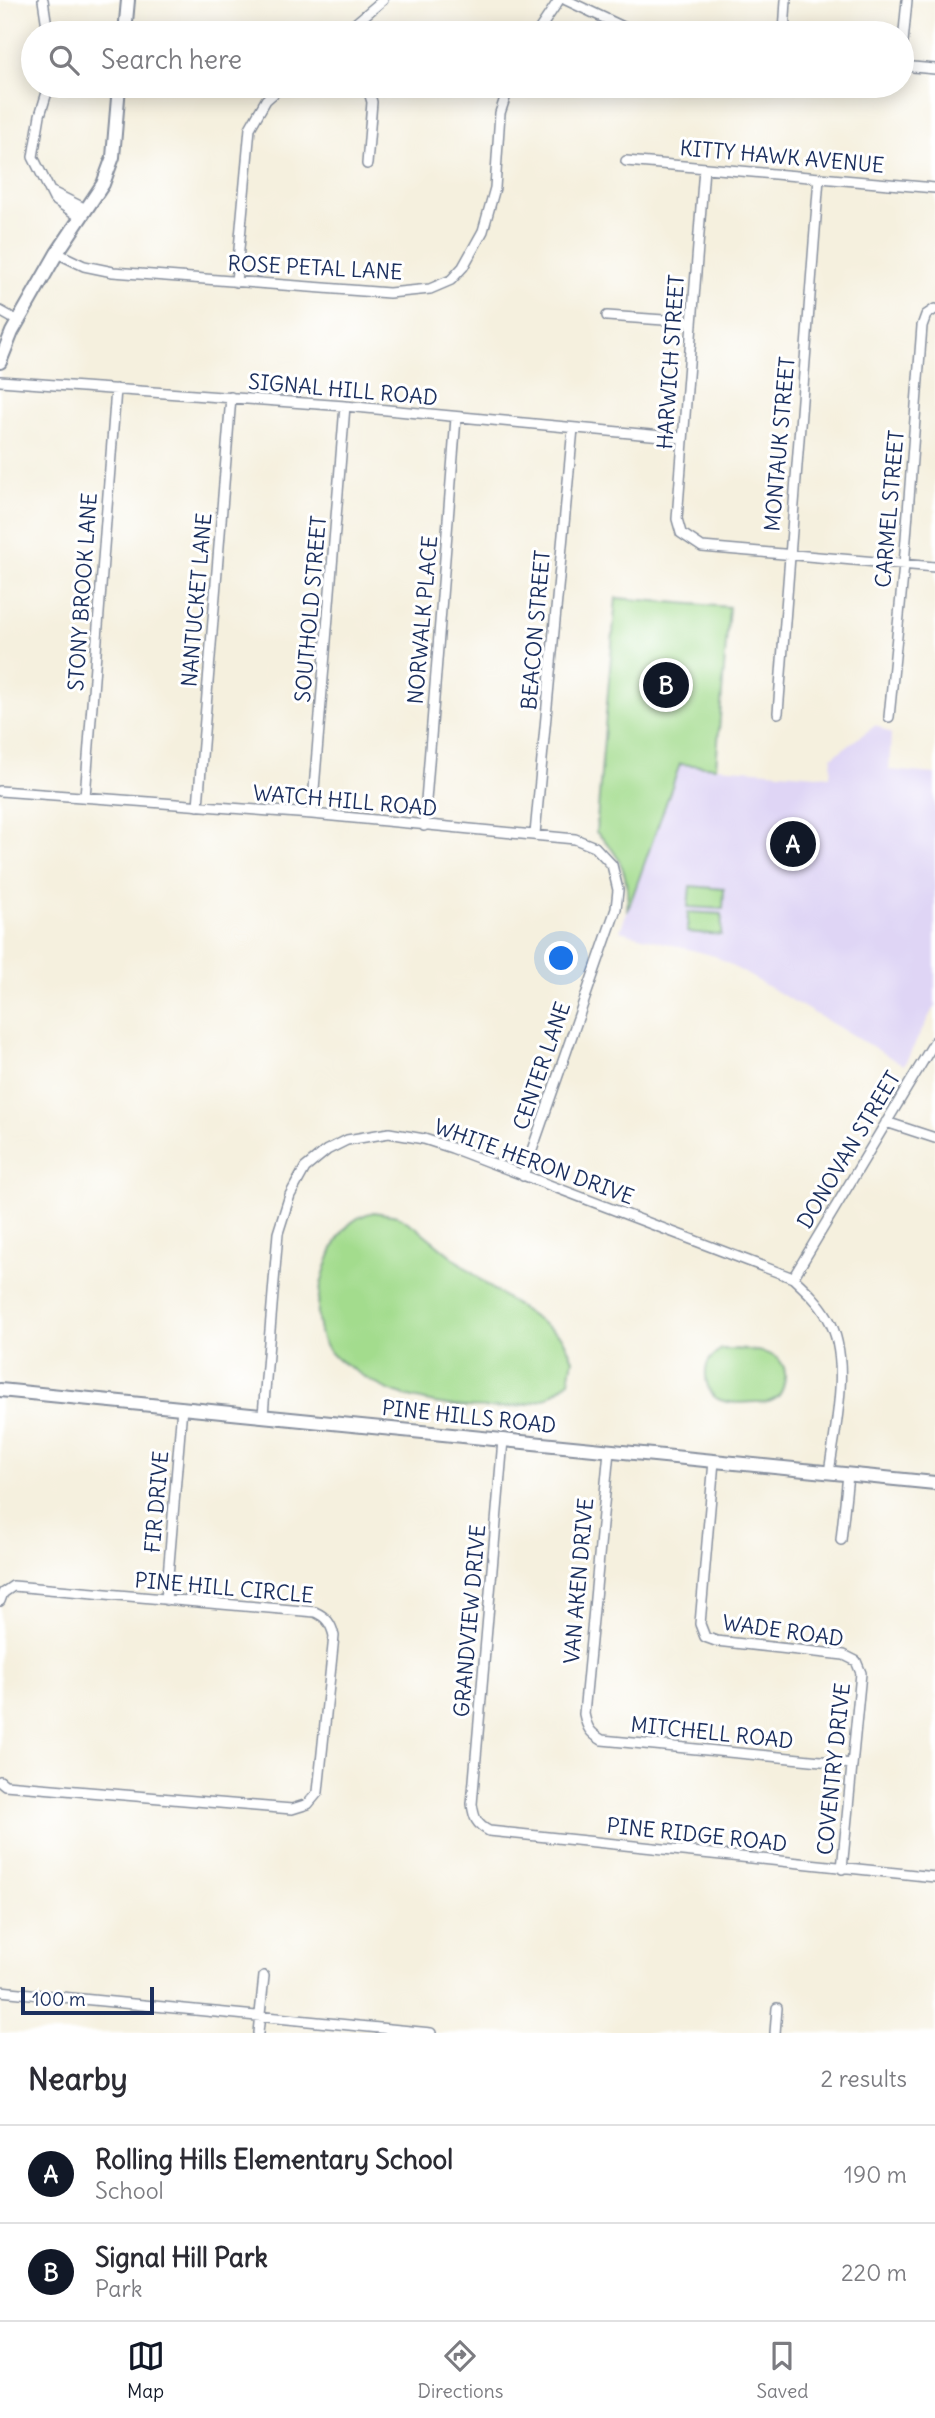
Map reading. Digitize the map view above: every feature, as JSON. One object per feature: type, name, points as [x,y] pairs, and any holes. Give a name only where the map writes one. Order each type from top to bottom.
[{"type":"main road","points":[[126,21],[128,0]]},
{"type":"main road","points":[[0,362],[18,321],[57,253],[103,184],[113,157],[119,98]]},
{"type":"main road","name":"PINE HILLS ROAD","points":[[0,1390],[935,1483]]},
{"type":"street","points":[[43,0],[46,21]]},
{"type":"street","points":[[358,21],[383,0]]},
{"type":"street","points":[[545,21],[559,0]]},
{"type":"street","points":[[566,0],[611,21]]},
{"type":"street","points":[[785,21],[786,0]]},
{"type":"street","points":[[905,21],[907,0]]},
{"type":"street","points":[[914,66],[935,69]]},
{"type":"street","points":[[45,98],[33,157],[49,191],[83,213]]},
{"type":"street","points":[[236,282],[250,128],[268,98]]},
{"type":"street","points":[[367,164],[371,98]]},
{"type":"street","name":"ROSE PETAL LANE","points":[[57,253],[84,266],[113,272],[389,293],[430,289],[451,280],[463,267],[483,231],[495,188],[500,113],[505,98]]},
{"type":"street","name":"KITTY HAWK AVENUE","points":[[626,160],[935,188]]},
{"type":"street","name":"HARWICH STREET","points":[[704,168],[677,519],[681,533],[702,547],[789,555]]},
{"type":"street","name":"MONTAUK STREET","points":[[778,713],[819,178]]},
{"type":"street","name":"CARMEL STREET","points":[[889,717],[904,565],[922,326],[926,315],[935,309]]},
{"type":"street","points":[[0,311],[18,321]]},
{"type":"street","points":[[607,316],[692,322]]},
{"type":"street","name":"SIGNAL HILL ROAD","points":[[0,382],[345,406],[683,438]]},
{"type":"street","name":"STONY BROOK LANE","points":[[85,797],[116,389]]},
{"type":"street","name":"NANTUCKET LANE","points":[[198,806],[231,397]]},
{"type":"street","name":"SOUTHOLD STREET","points":[[312,814],[345,406]]},
{"type":"street","name":"NORWALK PLACE","points":[[424,826],[456,418]]},
{"type":"street","name":"BEACON STREET","points":[[535,834],[573,428]]},
{"type":"street","points":[[789,555],[935,567]]},
{"type":"street","name":"WATCH HILL ROAD","points":[[0,791],[312,814],[575,839],[595,848],[612,865],[618,890],[616,909],[609,929]]},
{"type":"street","name":"CENTER LANE","points":[[523,1175],[609,929]]},
{"type":"street","name":"DONOVAN STREET","points":[[793,1278],[935,1041]]},
{"type":"street","points":[[887,1122],[935,1138]]},
{"type":"street","name":"WHITE HERON DRIVE","points":[[263,1416],[278,1233],[289,1195],[305,1168],[327,1150],[347,1140],[388,1133],[424,1139],[793,1278],[814,1297],[829,1319],[838,1342],[840,1379],[829,1473]]},
{"type":"street","name":"FIR DRIVE","points":[[166,1600],[182,1407]]},
{"type":"street","name":"GRANDVIEW DRIVE","points":[[472,1804],[503,1440]]},
{"type":"street","name":"VAN AKEN DRIVE","points":[[584,1714],[609,1451]]},
{"type":"street","name":"WADE ROAD","points":[[714,1461],[700,1624],[705,1637],[716,1641],[844,1655],[856,1661],[861,1673]]},
{"type":"street","points":[[841,1540],[848,1475]]},
{"type":"street","name":"PINE HILL CIRCLE","points":[[0,1601],[3,1594],[13,1586],[315,1612],[331,1624],[334,1636],[318,1792],[308,1804],[292,1809],[5,1785],[0,1781]]},
{"type":"street","name":"COVENTRY DRIVE","points":[[842,1869],[861,1673]]},
{"type":"street","name":"MITCHELL ROAD","points":[[584,1714],[587,1727],[602,1740],[852,1765]]},
{"type":"street","name":"PINE RIDGE ROAD","points":[[472,1804],[474,1819],[489,1830],[935,1877]]},
{"type":"street","points":[[258,2033],[264,1976]]},
{"type":"street","points":[[0,1991],[387,2031],[431,2033]]},
{"type":"street","points":[[775,2033],[777,2008]]},
{"type":"shaded area","points":[[876,725],[891,734],[889,770],[935,774],[935,1005],[904,1065],[715,956],[620,931],[680,764],[830,776],[832,757]]},
{"type":"green space","points":[[616,598],[729,607],[716,767],[680,764],[627,912],[627,888],[622,868],[612,849],[596,832]]},
{"type":"green space","points":[[690,886],[724,889],[723,909],[688,907]]},
{"type":"green space","points":[[688,912],[722,914],[721,935],[687,932]]},
{"type":"green space","points":[[374,1212],[398,1216],[417,1228],[487,1285],[562,1337],[573,1359],[569,1381],[551,1395],[532,1403],[493,1408],[452,1405],[391,1391],[364,1377],[333,1355],[323,1342],[318,1322],[322,1279],[340,1235],[358,1218]]},
{"type":"green space","points":[[721,1349],[757,1351],[774,1356],[784,1368],[785,1377],[779,1396],[767,1402],[741,1403],[727,1402],[714,1396],[708,1387],[706,1370],[709,1361]]},
{"type":"place","name":"Signal Hill Park","points":[[666,685]]},
{"type":"place","name":"Rolling Hills Elementary School","points":[[793,844]]}]
